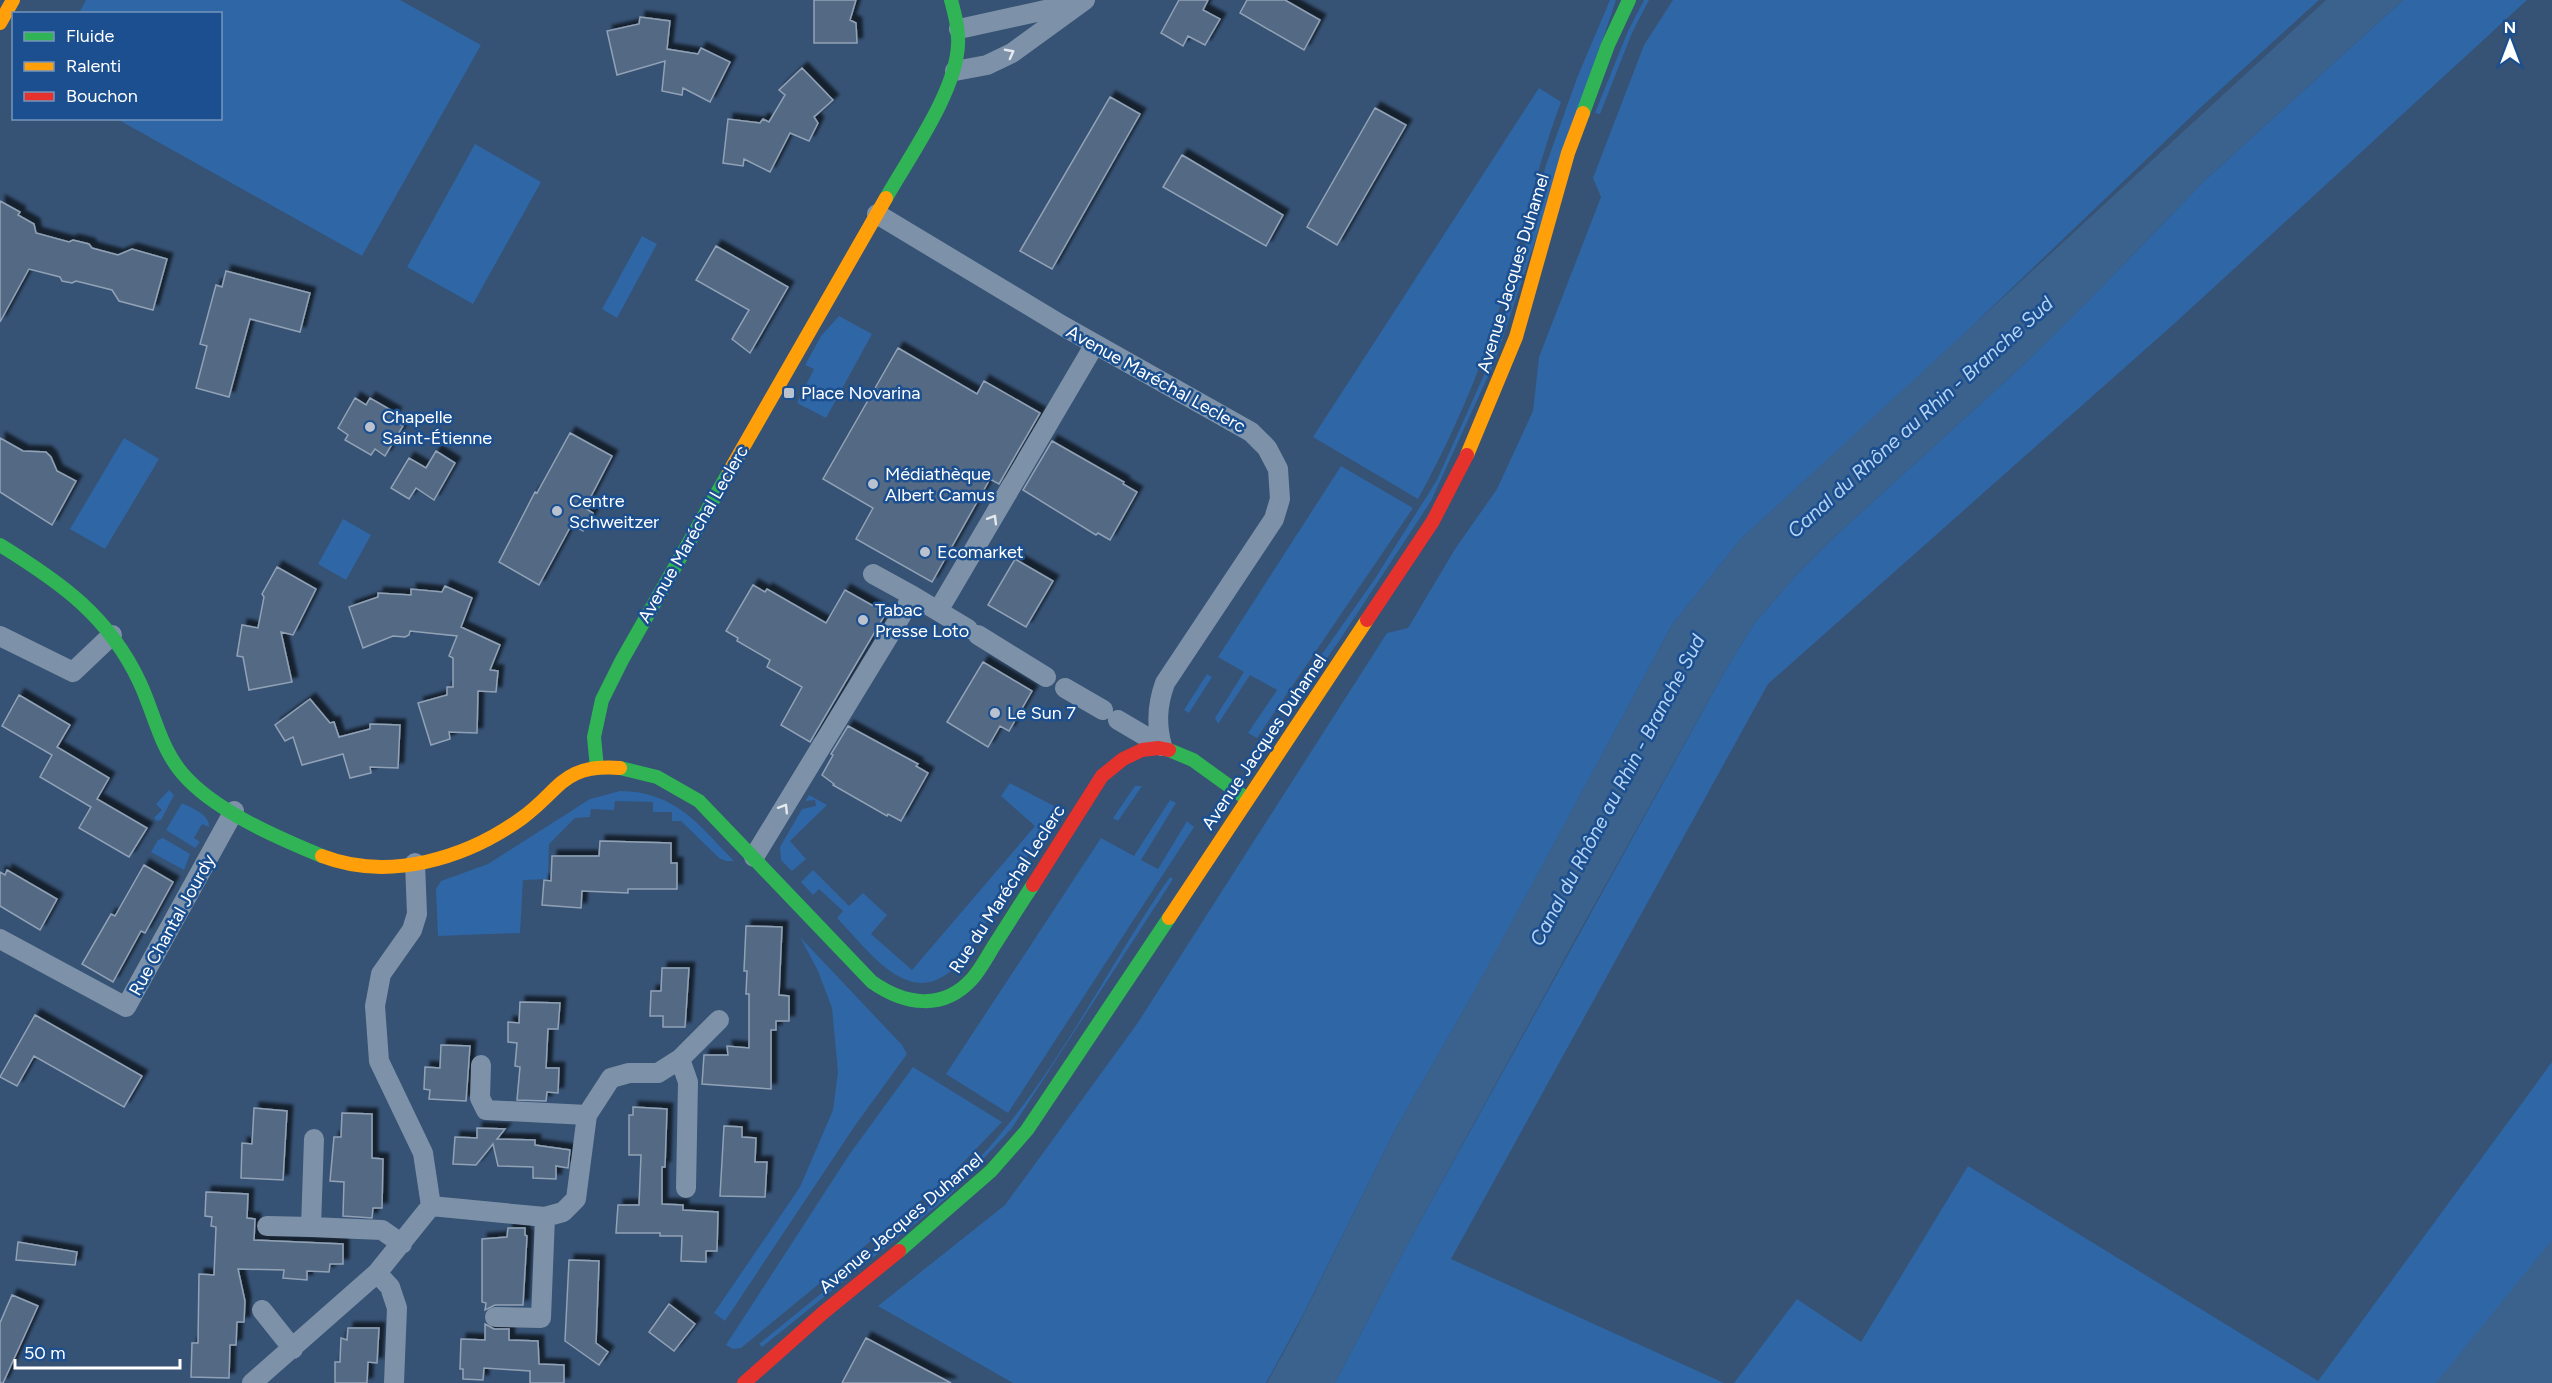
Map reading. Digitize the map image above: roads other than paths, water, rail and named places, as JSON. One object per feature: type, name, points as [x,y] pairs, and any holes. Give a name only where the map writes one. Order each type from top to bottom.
[{"type":"street","points":[[0,23],[13,0]]},
{"type":"street","name":"Avenue Maréchal Leclerc","points":[[597,768],[594,739],[598,706],[662,588],[934,114],[955,70],[959,50],[959,29],[951,0]]},
{"type":"street","name":"Avenue Jacques Duhamel","points":[[744,1383],[824,1312],[919,1235],[991,1172],[1027,1130],[1433,521],[1465,459],[1516,338],[1568,153],[1608,45],[1629,0]]},
{"type":"street","points":[[959,29],[1083,1]]},
{"type":"street","points":[[955,70],[987,65],[1012,53],[1083,1]]},
{"type":"street","name":"Avenue Maréchal Leclerc","points":[[877,214],[1095,344],[1251,432],[1274,458],[1280,477],[1280,499],[1274,519],[1165,683],[1158,708],[1157,730],[1162,746]]},
{"type":"street","points":[[938,611],[1095,344]]},
{"type":"street","points":[[0,545],[57,579],[79,598],[112,635],[140,682],[173,762],[194,786],[234,811],[298,845],[329,858],[355,864],[379,866],[415,863],[459,852],[492,837],[524,816],[565,779],[576,773],[597,768]]},
{"type":"street","points":[[873,574],[1046,676]]},
{"type":"street","points":[[753,857],[913,596]]},
{"type":"street","points":[[0,636],[73,672],[112,635]]},
{"type":"street","points":[[1065,688],[1162,746],[1191,760],[1247,799]]},
{"type":"street","name":"Rue du Maréchal Leclerc","points":[[597,768],[640,770],[679,786],[719,820],[872,982],[885,992],[920,1004],[957,993],[973,978],[1102,776],[1126,756],[1162,746]]},
{"type":"street","name":"Rue Chantal Jourdy","points":[[0,939],[126,1007],[234,811]]},
{"type":"street","points":[[252,1383],[377,1273],[431,1206],[423,1153],[379,1061],[375,1006],[381,974],[412,930],[417,914],[415,863]]},
{"type":"street","points":[[431,1206],[545,1217],[563,1212],[576,1199],[587,1115],[611,1078],[629,1072],[658,1072],[680,1059],[719,1020]]},
{"type":"street","points":[[680,1059],[688,1083],[686,1188]]},
{"type":"street","points":[[481,1065],[480,1098],[486,1110],[587,1115]]},
{"type":"street","points":[[311,1227],[314,1139]]},
{"type":"street","points":[[495,1317],[541,1318],[545,1217]]},
{"type":"street","points":[[267,1226],[382,1230],[402,1244]]},
{"type":"street","points":[[377,1273],[390,1287],[397,1308],[394,1383]]},
{"type":"street","points":[[262,1310],[293,1349]]},
{"type":"water","name":"Canal du Rhône au Rhin - Branche Sud","points":[[2326,0],[2403,0],[2204,181],[2023,365],[1832,539],[1797,574],[1753,625],[1582,927],[1406,1247],[1335,1383],[1267,1383],[1299,1324],[1395,1130],[1471,997],[1672,625],[1741,539]]},
{"type":"water","points":[[2552,1240],[2552,1383],[2436,1383]]},
{"type":"place","name":"Place Novarina","points":[[789,393]]},
{"type":"place","name":"Chapelle Saint-Étienne","points":[[370,427]]},
{"type":"place","name":"Médiathèque Albert Camus","points":[[873,484]]},
{"type":"place","name":"Centre Schweitzer","points":[[557,511]]},
{"type":"place","name":"Ecomarket","points":[[925,552]]},
{"type":"place","name":"Tabac Presse Loto","points":[[863,620]]},
{"type":"place","name":"Le Sun 7","points":[[995,713]]}]
